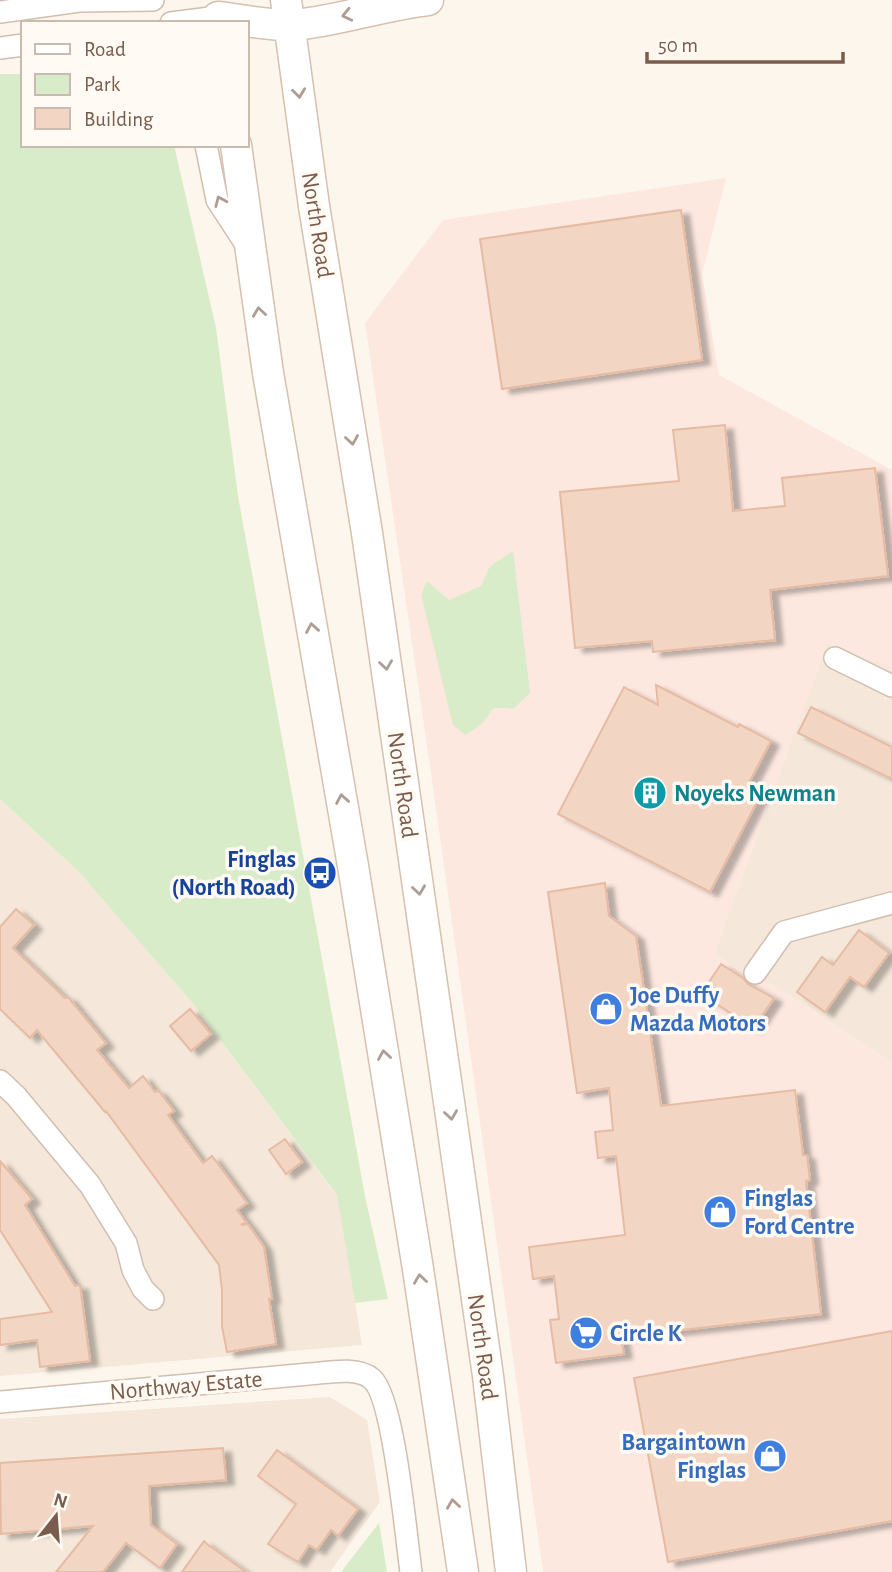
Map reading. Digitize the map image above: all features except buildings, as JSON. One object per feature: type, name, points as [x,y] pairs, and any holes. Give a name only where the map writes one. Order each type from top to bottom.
[{"type":"main road","points":[[217,13],[288,12],[314,23],[403,2],[428,0]]},
{"type":"main road","name":"North Road","points":[[288,12],[314,205],[367,533],[457,1158],[512,1572]]},
{"type":"main road","points":[[236,147],[268,373],[356,879],[463,1572]]},
{"type":"street","points":[[0,12],[80,1],[153,0]]},
{"type":"street","points":[[180,21],[217,13]]},
{"type":"street","points":[[0,48],[21,45]]},
{"type":"street","points":[[206,147],[217,200],[250,250]]},
{"type":"street","points":[[835,658],[892,685]]},
{"type":"street","points":[[755,973],[784,932],[892,903]]},
{"type":"street","points":[[0,1081],[16,1096],[90,1185],[126,1243],[133,1270],[143,1289],[153,1299]]},
{"type":"street","name":"Northway Estate","points":[[0,1402],[309,1374],[357,1372],[370,1377],[381,1391],[391,1428],[411,1572]]},
{"type":"shaded area","points":[[726,178],[702,274],[719,375],[892,470],[892,667],[827,644],[714,954],[763,984],[766,981],[892,1062],[892,1572],[543,1572],[365,323],[443,220]]},
{"type":"shaded area","points":[[827,643],[892,667],[892,1062],[766,981],[764,985],[714,954]]},
{"type":"shaded area","points":[[0,799],[79,872],[194,1005],[338,1197],[362,1345],[0,1376]]},
{"type":"shaded area","points":[[330,1397],[367,1420],[380,1502],[330,1572],[0,1572],[0,1419]]},
{"type":"green space","points":[[0,74],[21,74],[21,147],[174,147],[216,328],[238,496],[365,1196],[388,1299],[355,1303],[337,1195],[194,1005],[79,872],[0,799]]},
{"type":"green space","points":[[513,551],[530,693],[513,709],[494,708],[485,720],[465,735],[453,725],[421,595],[427,581],[449,600],[481,586],[490,566]]},
{"type":"green space","points":[[379,1523],[387,1572],[341,1572]]},
{"type":"place","name":"Noyeks Newman","points":[[650,793]]},
{"type":"place","name":"Finglas (North Road)","points":[[320,873]]},
{"type":"place","name":"Joe Duffy Mazda Motors","points":[[606,1009]]},
{"type":"place","name":"Finglas Ford Centre","points":[[720,1212]]},
{"type":"place","name":"Circle K","points":[[586,1333]]},
{"type":"place","name":"Bargaintown Finglas","points":[[770,1456]]}]
